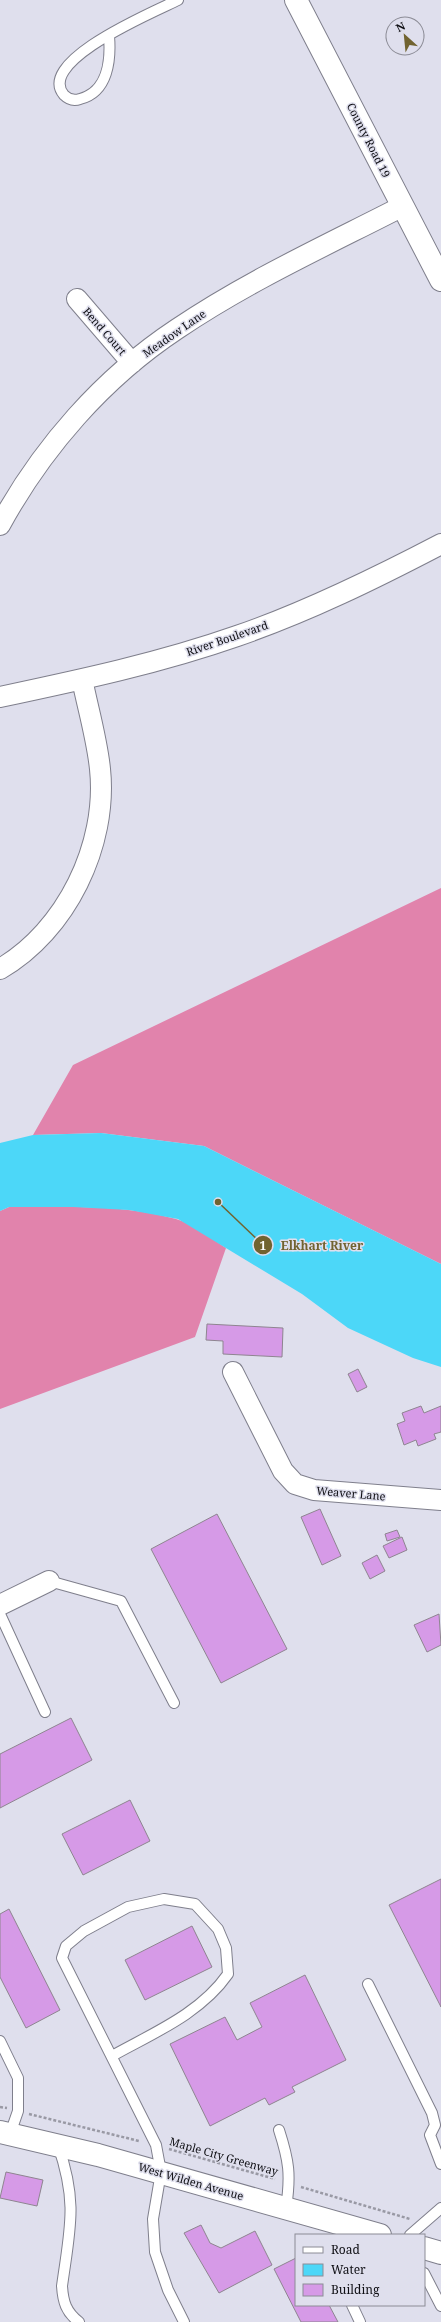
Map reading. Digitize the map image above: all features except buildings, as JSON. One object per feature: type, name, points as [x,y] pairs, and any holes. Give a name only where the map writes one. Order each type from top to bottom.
[{"type":"street","name":"County Road 19","points":[[296,0],[441,280]]},
{"type":"street","name":"Meadow Lane","points":[[0,525],[46,453],[70,424],[132,363],[175,329],[218,303],[403,206]]},
{"type":"street","name":"Bend Court","points":[[77,299],[132,363]]},
{"type":"street","name":"River Boulevard","points":[[0,697],[82,679],[190,651],[238,636],[346,591],[441,544]]},
{"type":"street","points":[[0,970],[32,945],[54,920],[73,892],[86,866],[96,839],[100,805],[100,770],[82,679]]},
{"type":"street","name":"Weaver Lane","points":[[233,1372],[283,1471],[295,1484],[314,1490],[441,1500]]},
{"type":"street","points":[[0,1605],[49,1581]]},
{"type":"street","name":"West Wilden Avenue","points":[[5,2133],[58,2145],[161,2172],[286,2208],[351,2231],[373,2234]]},
{"type":"street","points":[[425,2248],[441,2253]]},
{"type":"lane","points":[[109,36],[109,64],[96,91],[87,97],[74,101],[67,98],[62,94],[59,79],[66,66],[80,54],[109,36],[178,0]]},
{"type":"lane","points":[[49,1581],[121,1601],[174,1703]]},
{"type":"lane","points":[[0,1614],[45,1712]]},
{"type":"lane","points":[[112,2056],[177,2021],[217,1991],[228,1974],[226,1948],[218,1929],[195,1904],[164,1899],[128,1908],[84,1931],[66,1946],[62,1958],[156,2145],[161,2172],[154,2219],[155,2252],[168,2290],[184,2322]]},
{"type":"lane","points":[[368,1984],[432,2113],[435,2125],[430,2135],[441,2164]]},
{"type":"lane","points":[[0,2041],[18,2078],[18,2111],[5,2133]]},
{"type":"lane","points":[[279,2130],[289,2162],[290,2183],[286,2208]]},
{"type":"lane","points":[[58,2145],[70,2187],[72,2210],[62,2286],[62,2297],[65,2307],[80,2322]]},
{"type":"lane","points":[[411,2234],[423,2222],[441,2208]]},
{"type":"lane","points":[[425,2275],[441,2306]]},
{"type":"lane","points":[[352,2306],[360,2322]]},
{"type":"path","name":"Maple City Greenway","points":[[0,2107],[156,2145],[423,2222]]},
{"type":"shaded area","points":[[441,888],[441,1264],[204,1146],[101,1133],[33,1135],[73,1065]]},
{"type":"shaded area","points":[[9,1207],[93,1207],[156,1214],[182,1221],[226,1248],[195,1337],[0,1409],[0,1211]]},
{"type":"water","points":[[101,1133],[204,1146],[441,1264],[441,1367],[413,1358],[348,1328],[302,1294],[178,1219],[129,1210],[73,1207],[9,1207],[0,1211],[0,1143],[33,1135]]},
{"type":"place","name":"Elkhart River","points":[[218,1202]]}]
